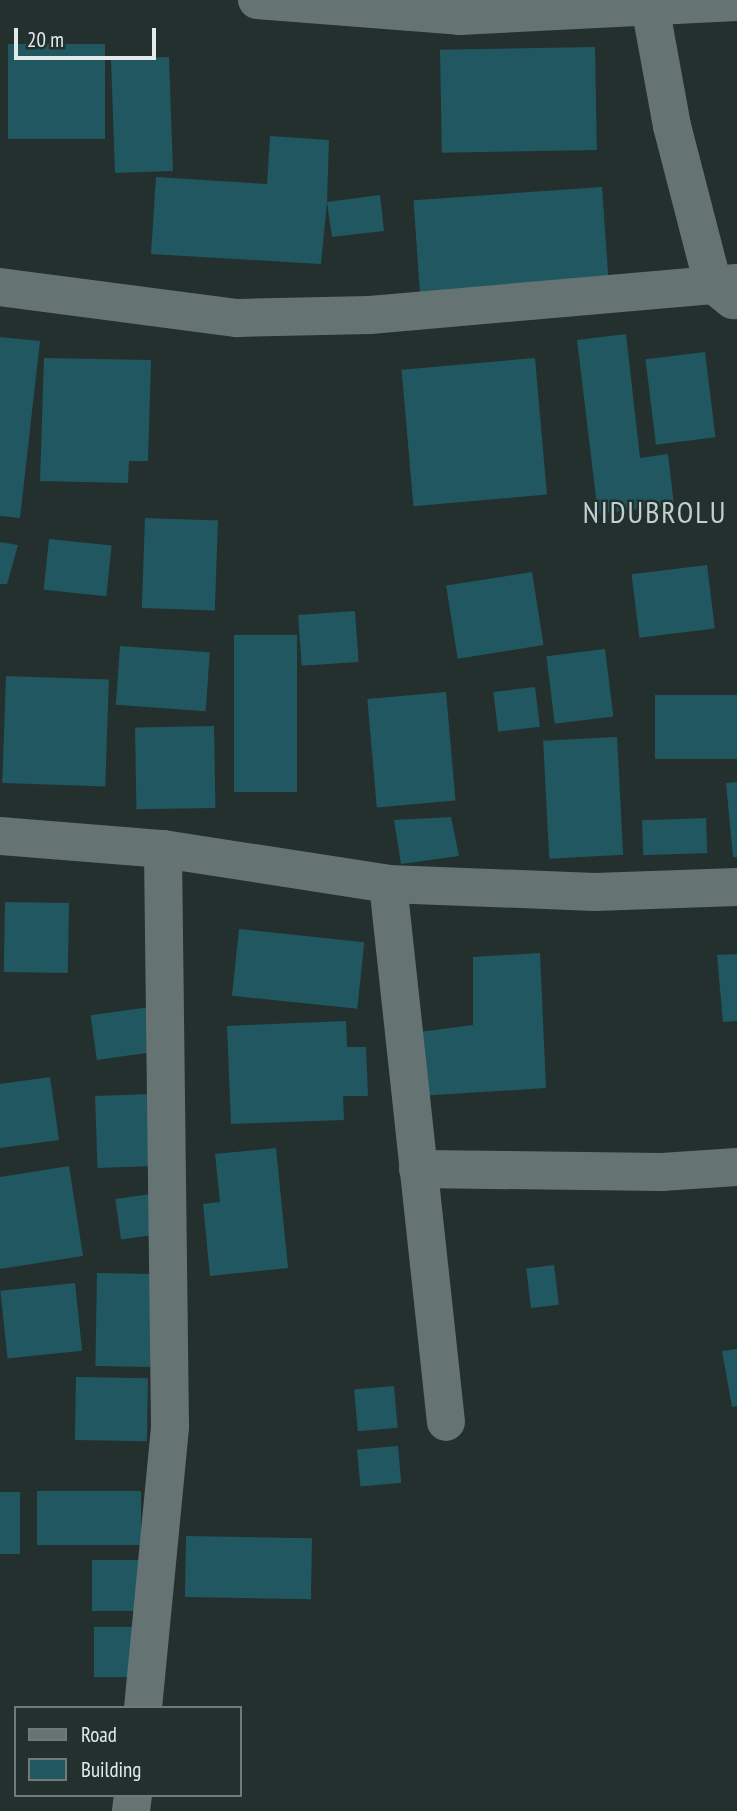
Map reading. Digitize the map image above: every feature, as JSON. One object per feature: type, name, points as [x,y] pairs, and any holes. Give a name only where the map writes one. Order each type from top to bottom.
[{"type":"street","points":[[257,0],[460,16],[631,4],[737,2]]},
{"type":"street","points":[[0,286],[237,318],[370,315],[729,290],[631,4]]},
{"type":"street","points":[[0,836],[163,849],[387,884],[595,892],[737,887]]},
{"type":"street","points":[[144,1706],[170,1426],[163,849]]},
{"type":"street","points":[[387,884],[446,1422]]},
{"type":"street","points":[[418,1169],[662,1172],[737,1167]]},
{"type":"building","points":[[8,44],[105,44],[105,139],[8,139]]},
{"type":"building","points":[[595,47],[597,150],[442,153],[440,50]]},
{"type":"building","points":[[169,57],[173,171],[115,173],[111,59]]},
{"type":"building","points":[[270,136],[329,140],[321,264],[151,254],[156,177],[267,184]]},
{"type":"building","points":[[602,187],[609,287],[420,300],[413,200]]},
{"type":"building","points":[[380,195],[384,231],[332,237],[327,202]]},
{"type":"building","points":[[626,334],[640,458],[668,454],[674,505],[598,514],[577,340]]},
{"type":"building","points":[[0,337],[40,341],[20,518],[0,516]]},
{"type":"building","points":[[705,352],[715,437],[656,445],[645,359]]},
{"type":"building","points":[[44,358],[151,360],[148,461],[129,461],[128,483],[40,481]]},
{"type":"building","points":[[535,358],[547,494],[413,506],[402,370]]},
{"type":"building","points":[[145,518],[218,521],[215,610],[142,608]]},
{"type":"building","points":[[49,539],[112,546],[106,596],[44,590]]},
{"type":"building","points":[[0,542],[18,545],[7,584],[0,584]]},
{"type":"building","points":[[707,565],[715,629],[639,638],[632,574]]},
{"type":"building","points":[[532,572],[544,645],[458,659],[446,586]]},
{"type":"building","points":[[355,611],[359,662],[302,666],[298,615]]},
{"type":"building","points":[[234,635],[297,635],[297,792],[234,792]]},
{"type":"building","points":[[120,646],[210,652],[206,711],[116,705]]},
{"type":"building","points":[[605,649],[613,716],[555,724],[546,656]]},
{"type":"building","points":[[6,676],[109,680],[105,787],[2,783]]},
{"type":"building","points":[[535,687],[540,727],[498,732],[493,692]]},
{"type":"building","points":[[446,692],[455,801],[377,807],[367,699]]},
{"type":"building","points":[[655,695],[737,695],[737,759],[655,759]]},
{"type":"building","points":[[214,726],[215,808],[136,809],[135,727]]},
{"type":"building","points":[[617,737],[623,855],[549,859],[543,741]]},
{"type":"building","points":[[737,782],[737,857],[733,857],[726,783]]},
{"type":"building","points":[[451,817],[459,856],[401,864],[394,820]]},
{"type":"building","points":[[706,818],[707,853],[643,855],[642,820]]},
{"type":"building","points":[[5,902],[69,903],[68,973],[4,972]]},
{"type":"building","points":[[239,929],[364,942],[357,1009],[232,996]]},
{"type":"building","points":[[540,953],[546,1088],[418,1096],[411,1033],[473,1025],[473,957]]},
{"type":"building","points":[[737,954],[737,1021],[723,1022],[717,955]]},
{"type":"building","points":[[150,1007],[156,1052],[97,1060],[91,1015]]},
{"type":"building","points":[[346,1021],[347,1047],[366,1047],[368,1096],[343,1096],[344,1120],[231,1124],[227,1026]]},
{"type":"building","points":[[50,1077],[59,1140],[0,1148],[0,1084]]},
{"type":"building","points":[[150,1094],[153,1166],[98,1168],[95,1096]]},
{"type":"building","points":[[276,1148],[288,1268],[210,1276],[203,1204],[220,1202],[215,1154]]},
{"type":"building","points":[[69,1166],[83,1256],[0,1269],[0,1177]]},
{"type":"building","points":[[151,1194],[157,1235],[121,1240],[115,1199]]},
{"type":"building","points":[[554,1265],[559,1305],[531,1308],[526,1268]]},
{"type":"building","points":[[97,1273],[152,1274],[150,1367],[95,1366]]},
{"type":"building","points":[[75,1283],[82,1351],[8,1358],[0,1291]]},
{"type":"building","points":[[737,1349],[737,1406],[732,1407],[722,1351]]},
{"type":"building","points":[[76,1377],[148,1378],[147,1441],[75,1440]]},
{"type":"building","points":[[394,1386],[398,1428],[358,1431],[354,1389]]},
{"type":"building","points":[[398,1446],[401,1483],[360,1486],[357,1450]]},
{"type":"building","points":[[37,1491],[141,1491],[141,1545],[37,1545]]},
{"type":"building","points":[[0,1492],[20,1492],[20,1554],[0,1554]]},
{"type":"building","points":[[186,1536],[312,1538],[311,1599],[185,1597]]},
{"type":"building","points":[[92,1560],[140,1560],[140,1611],[92,1611]]},
{"type":"building","points":[[94,1627],[139,1627],[139,1677],[94,1677]]},
{"type":"district","name":"NIDUBROLU","points":[[655,512]]}]
